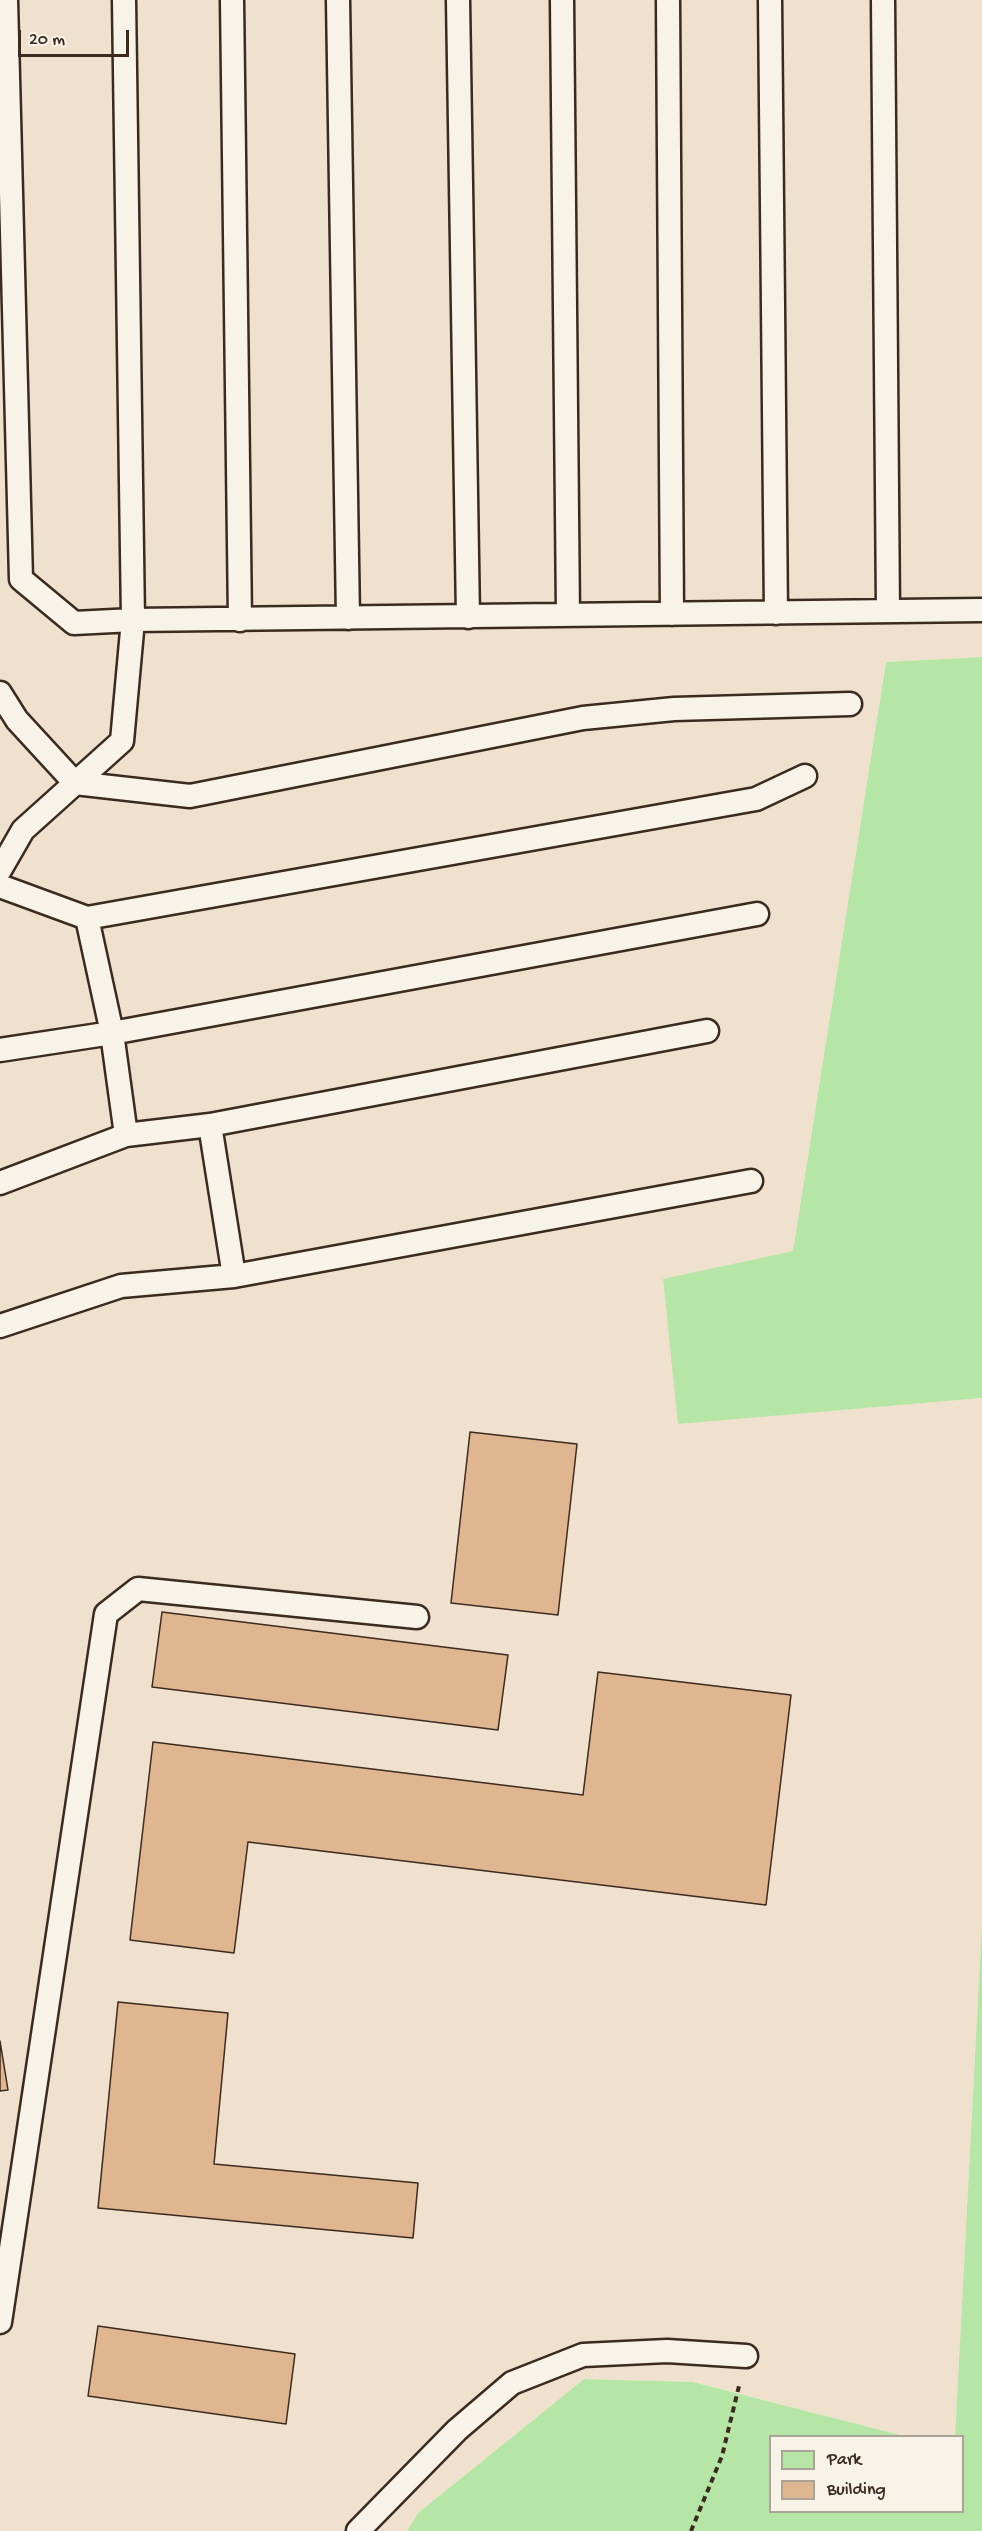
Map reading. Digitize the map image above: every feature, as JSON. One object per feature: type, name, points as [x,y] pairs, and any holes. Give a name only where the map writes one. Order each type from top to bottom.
[{"type":"lane","points":[[6,0],[21,579],[74,623],[133,620],[982,610]]},
{"type":"lane","points":[[0,870],[23,830],[122,741],[133,620],[124,0]]},
{"type":"lane","points":[[232,0],[240,620]]},
{"type":"lane","points":[[338,0],[348,618]]},
{"type":"lane","points":[[458,0],[468,617]]},
{"type":"lane","points":[[562,0],[568,615]]},
{"type":"lane","points":[[668,0],[672,614]]},
{"type":"lane","points":[[770,0],[776,613]]},
{"type":"lane","points":[[883,0],[888,611]]},
{"type":"lane","points":[[0,693],[9,722],[75,783],[190,796],[583,718],[674,708],[850,704]]},
{"type":"lane","points":[[0,886],[87,918],[756,800],[805,776]]},
{"type":"lane","points":[[0,1050],[112,1033],[757,914]]},
{"type":"lane","points":[[87,918],[112,1033],[126,1135]]},
{"type":"lane","points":[[0,1182],[126,1135],[210,1125],[707,1031]]},
{"type":"lane","points":[[210,1125],[234,1276]]},
{"type":"lane","points":[[0,1326],[121,1286],[234,1276],[751,1181]]},
{"type":"lane","points":[[0,2322],[106,1614],[138,1588],[417,1617]]},
{"type":"lane","points":[[358,2531],[457,2430],[512,2383],[583,2355],[666,2351],[746,2356]]},
{"type":"path","points":[[691,2531],[722,2456],[746,2356]]},
{"type":"shaded area","points":[[0,0],[982,0],[982,657],[886,662],[793,1251],[663,1280],[679,1423],[982,1398],[982,1923],[955,2435],[900,2435],[693,2382],[584,2379],[418,2513],[407,2531],[0,2531]]},
{"type":"green space","points":[[982,657],[982,1398],[678,1424],[663,1279],[793,1251],[886,662]]},
{"type":"green space","points":[[982,1923],[982,2531],[407,2531],[418,2513],[584,2379],[693,2382],[900,2435],[769,2435],[769,2513],[964,2513],[964,2435],[955,2435]]},
{"type":"building","points":[[470,1432],[577,1444],[558,1615],[451,1603]]},
{"type":"building","points":[[162,1612],[508,1655],[498,1730],[152,1687]]},
{"type":"building","points":[[598,1672],[791,1695],[766,1905],[248,1842],[234,1953],[130,1940],[153,1742],[583,1795]]},
{"type":"building","points":[[118,2002],[228,2013],[214,2164],[418,2183],[413,2238],[98,2208]]},
{"type":"building","points":[[0,2041],[8,2090],[0,2091]]},
{"type":"building","points":[[98,2326],[295,2354],[286,2424],[88,2396]]}]
